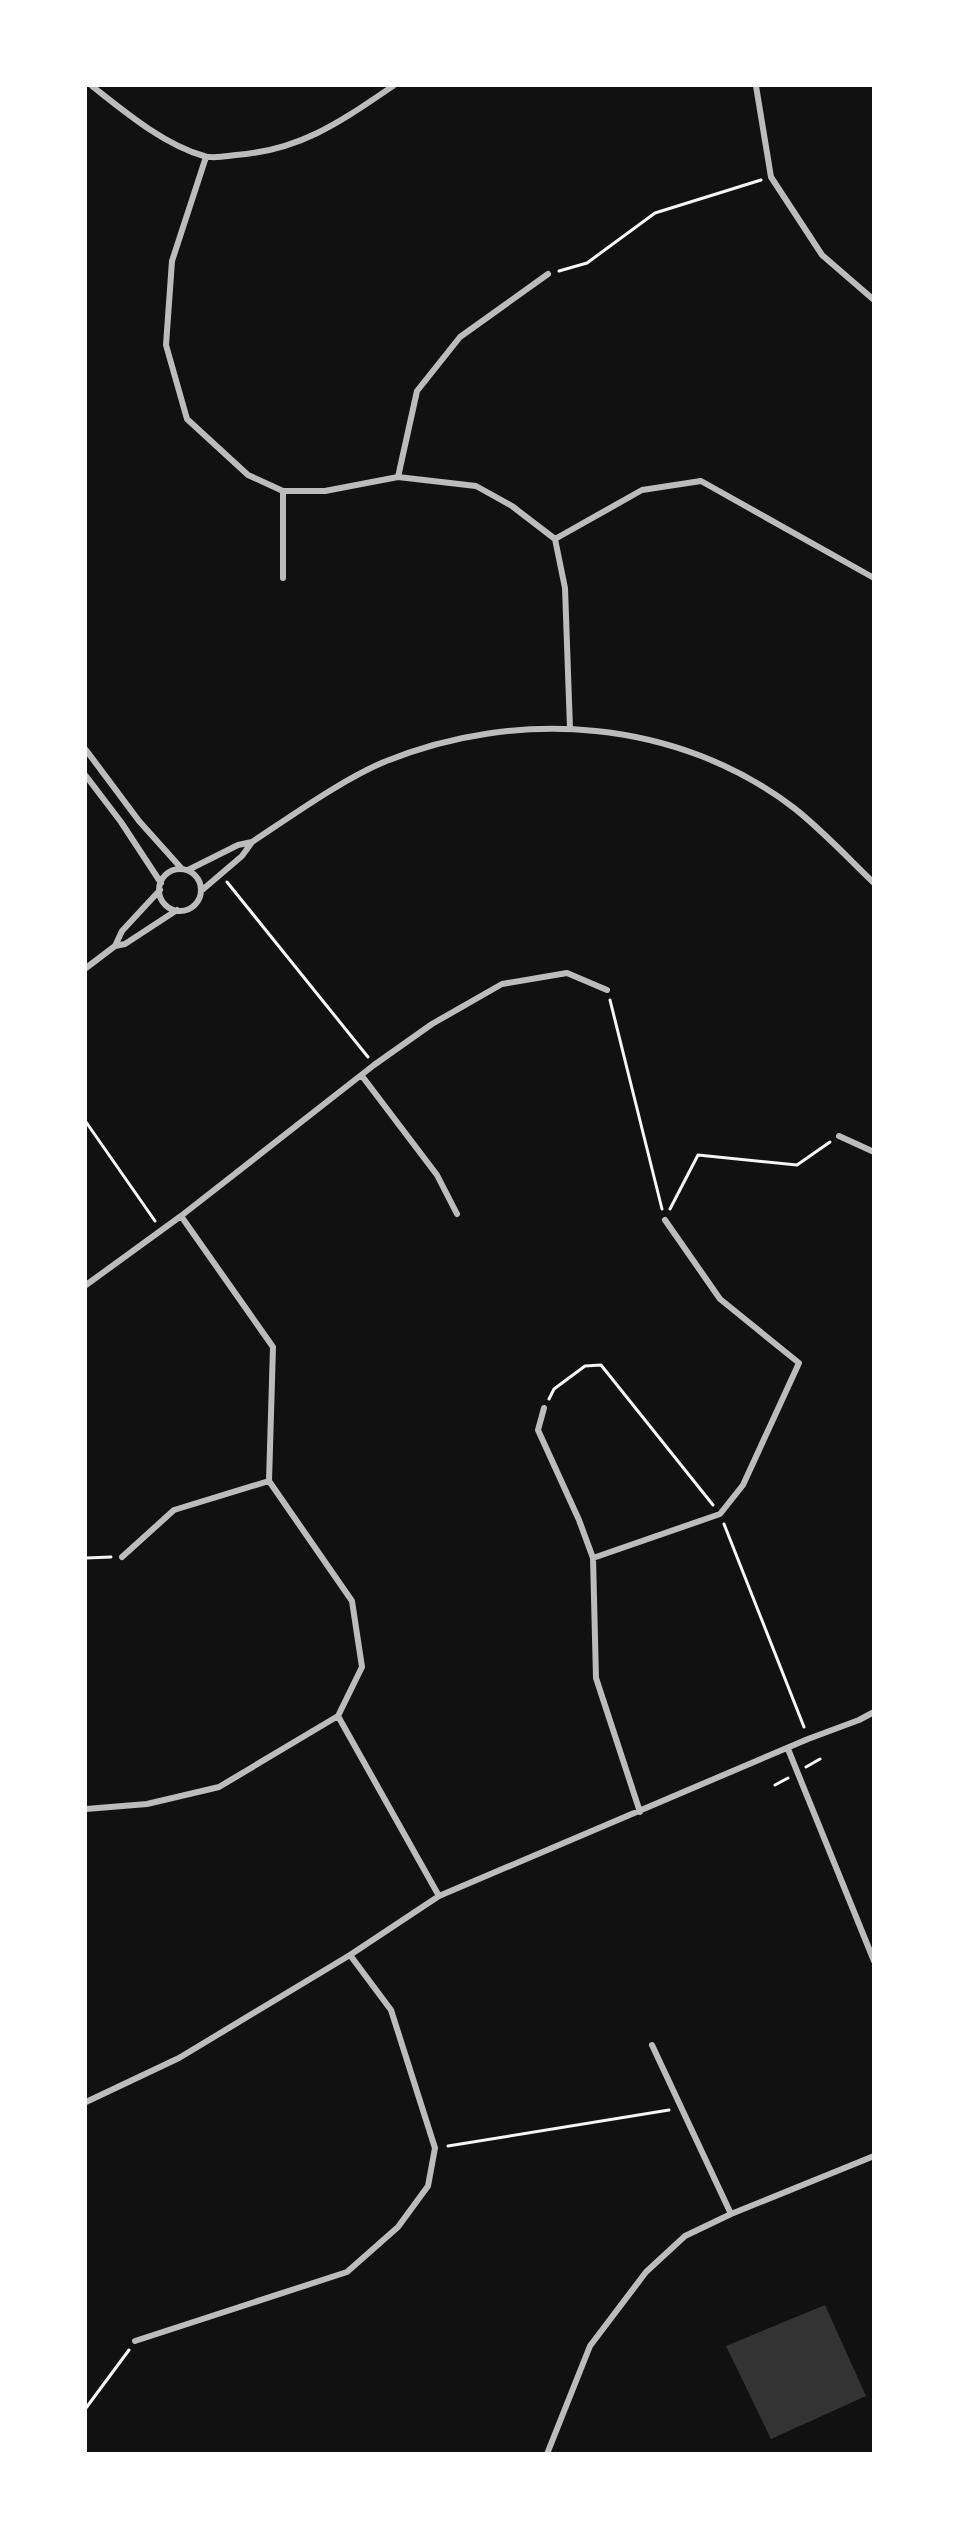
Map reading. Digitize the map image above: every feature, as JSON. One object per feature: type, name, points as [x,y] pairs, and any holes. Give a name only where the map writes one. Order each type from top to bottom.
[{"type":"street","points":[[92,86],[141,125],[206,157],[267,153],[296,145],[357,111],[393,86]]},
{"type":"street","points":[[756,86],[771,177],[822,255],[873,300]]},
{"type":"street","points":[[206,157],[172,261],[166,345],[187,419],[248,475],[283,491],[325,491],[398,477],[476,486],[512,506],[555,539],[565,588],[570,729]]},
{"type":"street","points":[[398,477],[417,391],[460,337],[548,274]]},
{"type":"street","points":[[555,539],[642,490],[701,481],[873,578]]},
{"type":"street","points":[[283,491],[283,578]]},
{"type":"street","points":[[115,946],[122,932],[169,872],[185,870],[238,845],[252,842],[382,763],[428,746],[465,737],[570,729],[636,735],[699,755],[735,771],[795,809],[873,883]]},
{"type":"street","points":[[86,750],[153,839],[185,870],[199,880],[201,891]]},
{"type":"street","points":[[86,776],[121,822],[160,886],[165,903],[177,910]]},
{"type":"street","points":[[86,968],[115,946],[125,944],[177,910],[189,909],[195,904],[201,891],[242,856],[252,842]]},
{"type":"street","points":[[86,1285],[181,1216],[374,1065],[432,1024],[502,984],[567,973],[607,990]]},
{"type":"street","points":[[362,1076],[437,1175],[457,1214]]},
{"type":"street","points":[[839,1136],[873,1152]]},
{"type":"street","points":[[86,1809],[147,1804],[219,1787],[338,1716],[362,1667],[352,1601],[269,1481],[273,1347],[181,1216]]},
{"type":"street","points":[[593,1558],[720,1514],[743,1485],[799,1363],[720,1299],[664,1220]]},
{"type":"street","points":[[544,1408],[538,1430],[579,1520],[593,1558],[596,1678],[640,1812]]},
{"type":"street","points":[[122,1557],[174,1510],[269,1481]]},
{"type":"street","points":[[86,2102],[179,2058],[350,1955],[439,1896],[808,1739],[859,1720],[873,1712]]},
{"type":"street","points":[[338,1716],[439,1896]]},
{"type":"street","points":[[788,1749],[873,1961]]},
{"type":"street","points":[[135,2341],[347,2272],[398,2227],[428,2186],[435,2148],[391,2010],[350,1955]]},
{"type":"street","points":[[652,2045],[731,2214]]},
{"type":"street","points":[[547,2454],[590,2346],[646,2272],[685,2236],[731,2214],[873,2156]]},
{"type":"path","points":[[548,274],[587,263],[655,213],[771,177]]},
{"type":"path","points":[[221,873],[374,1065]]},
{"type":"path","points":[[607,990],[664,1220]]},
{"type":"path","points":[[86,1122],[161,1230]]},
{"type":"path","points":[[664,1220],[698,1155],[797,1165],[839,1136]]},
{"type":"path","points":[[544,1408],[554,1389],[585,1365],[601,1365],[720,1514],[808,1739]]},
{"type":"path","points":[[86,1558],[122,1557]]},
{"type":"path","points":[[435,2148],[680,2109]]},
{"type":"path","points":[[86,2408],[135,2341]]},
{"type":"shaded area","points":[[825,2305],[866,2396],[771,2439],[726,2346]]}]
